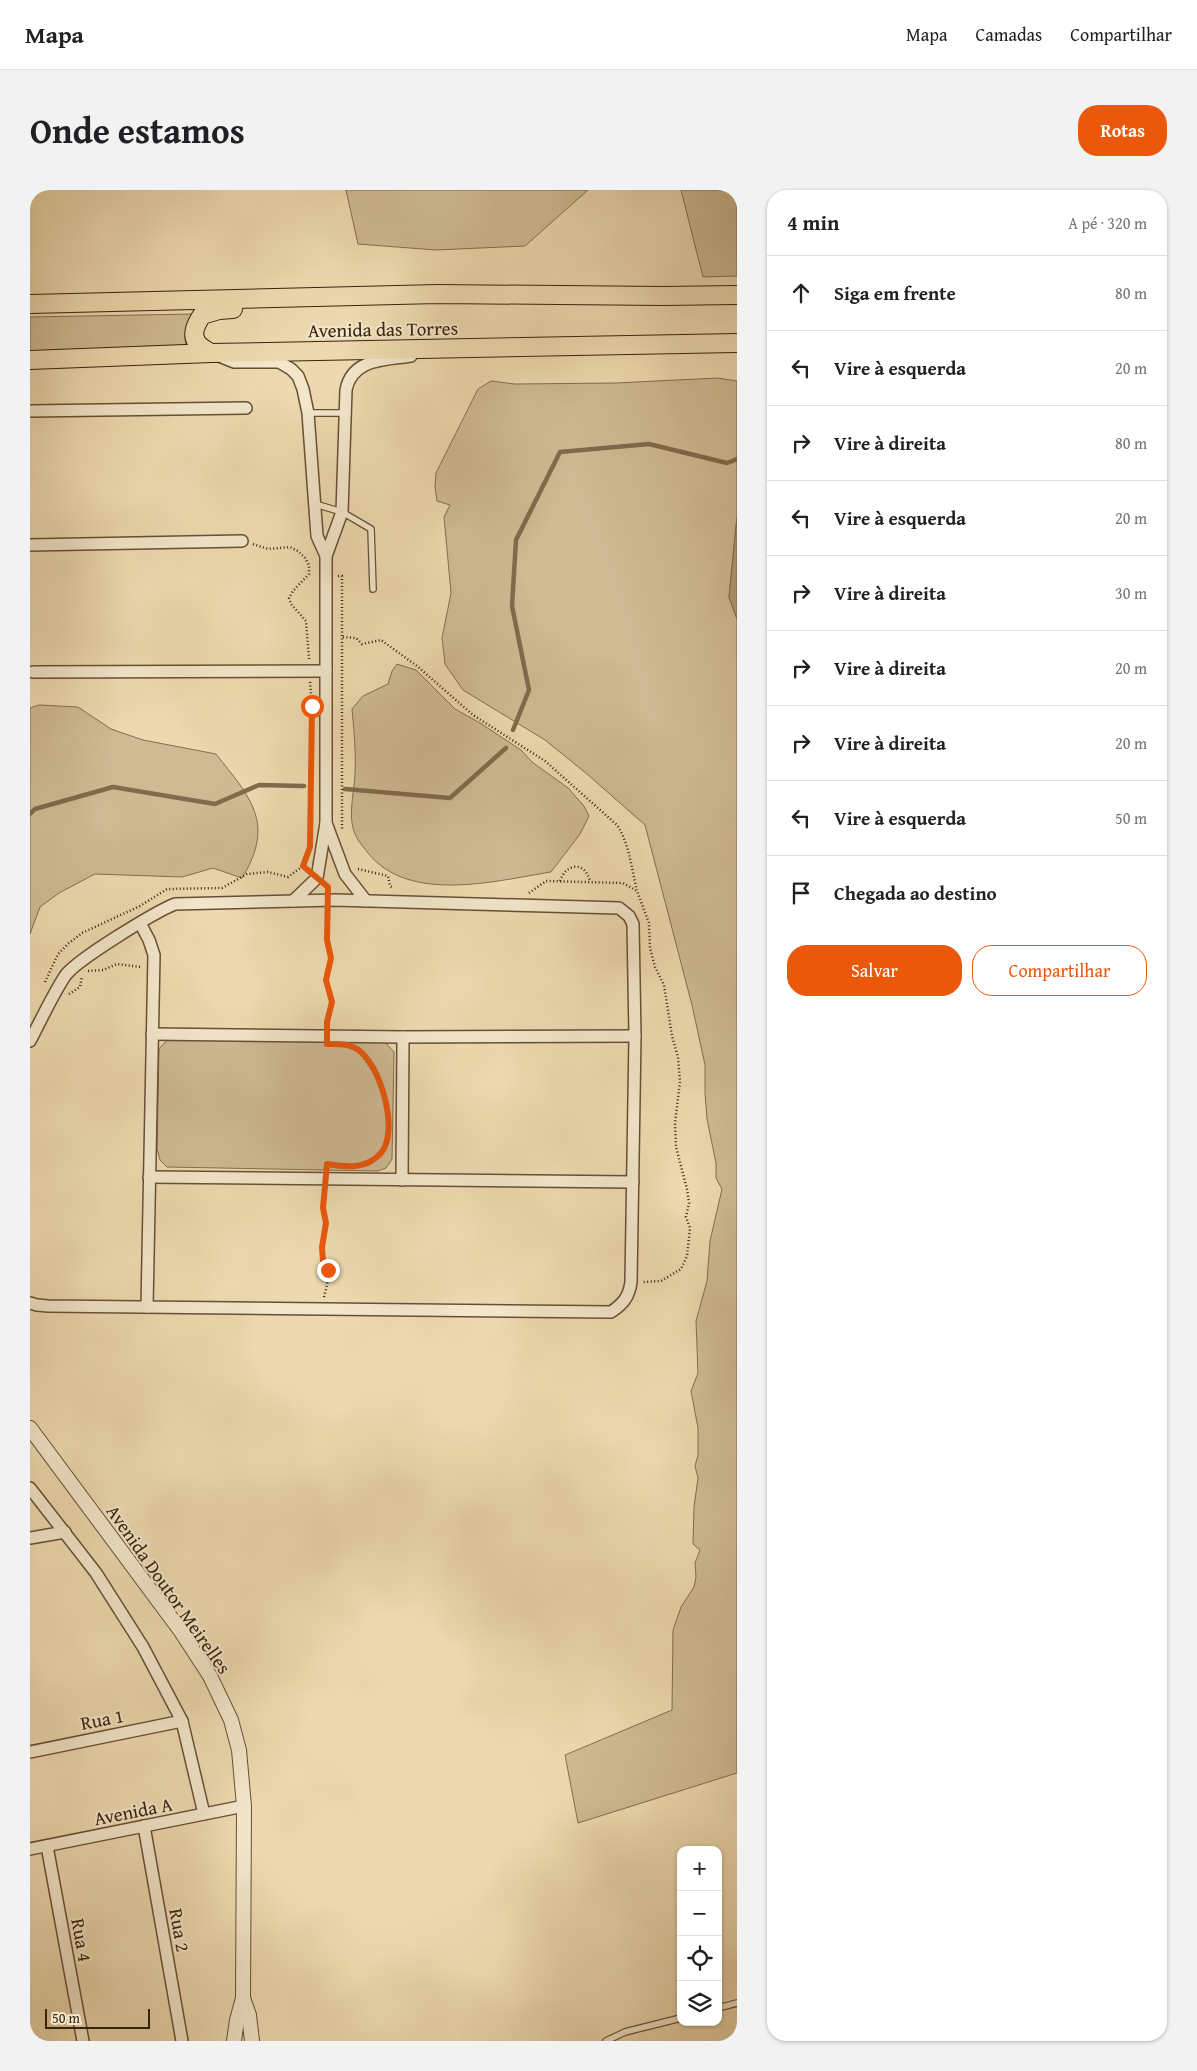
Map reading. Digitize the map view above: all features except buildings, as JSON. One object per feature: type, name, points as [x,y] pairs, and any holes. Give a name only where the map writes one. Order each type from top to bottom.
[{"type":"main road","name":"Avenida das Torres","points":[[30,304],[438,294],[737,295]]},
{"type":"main road","points":[[211,354],[198,347],[194,340],[194,326],[202,314],[218,310],[347,307],[438,294]]},
{"type":"main road","name":"Avenida das Torres","points":[[30,360],[452,348],[737,343]]},
{"type":"street","points":[[293,901],[317,878],[326,823],[326,556],[342,512],[344,413],[347,384],[361,366],[371,362],[452,348]]},
{"type":"street","points":[[211,354],[234,362],[279,362],[298,376],[303,389],[308,414],[317,536],[326,556]]},
{"type":"street","points":[[30,411],[246,408]]},
{"type":"street","points":[[30,545],[242,541]]},
{"type":"street","points":[[31,672],[326,671]]},
{"type":"street","points":[[326,823],[345,874],[366,901]]},
{"type":"street","points":[[30,1041],[66,974],[83,960],[140,923],[175,904],[328,900],[619,908],[629,916],[633,924],[635,1036],[631,1282],[627,1297],[610,1312],[322,1310],[37,1305],[30,1303]]},
{"type":"street","points":[[140,923],[154,955],[147,1307]]},
{"type":"street","points":[[152,1034],[403,1037],[635,1036]]},
{"type":"street","points":[[402,1180],[403,1037]]},
{"type":"street","points":[[149,1177],[633,1182]]},
{"type":"street","name":"Avenida Doutor Meirelles","points":[[30,1428],[180,1630],[210,1676],[231,1720],[239,1750],[244,1806],[243,1998],[234,2041]]},
{"type":"street","points":[[30,1488],[96,1573],[143,1646],[182,1721],[204,1814]]},
{"type":"street","points":[[30,1538],[65,1532]]},
{"type":"street","name":"Rua 1","points":[[30,1752],[182,1721]]},
{"type":"street","name":"Avenida A","points":[[30,1849],[244,1806]]},
{"type":"street","name":"Rua 2","points":[[144,1826],[182,2041]]},
{"type":"street","name":"Rua 4","points":[[47,1846],[82,2041]]},
{"type":"street","name":"Avenida Doutor Meirelles","points":[[243,1998],[249,2015],[252,2041]]},
{"type":"lane","points":[[308,414],[344,413]]},
{"type":"lane","points":[[315,504],[342,512],[372,530],[373,589]]},
{"type":"lane","points":[[722,2007],[737,2003]]},
{"type":"lane","points":[[606,2041],[625,2032],[677,2019]]},
{"type":"path","points":[[242,541],[268,549],[290,547],[298,551],[309,565],[309,574],[293,591],[290,598],[291,604],[306,621],[309,640],[312,706],[311,830]]},
{"type":"path","points":[[307,576],[342,576],[343,838]]},
{"type":"path","points":[[342,637],[356,638],[362,644],[381,640],[417,666],[473,715],[544,761],[617,826],[621,832],[632,861],[637,891],[649,923],[650,948],[655,967],[664,985],[672,1036],[678,1057],[680,1082],[675,1124],[676,1147],[688,1196],[689,1203],[686,1217],[690,1228],[687,1256],[681,1269],[661,1281],[631,1282]]},
{"type":"path","points":[[308,853],[303,866],[317,878]]},
{"type":"path","points":[[560,881],[568,869],[576,867],[582,868],[588,873],[590,881]]},
{"type":"path","points":[[345,874],[354,868],[388,876],[390,886],[394,889]]},
{"type":"path","points":[[526,896],[546,881],[624,882],[637,891]]},
{"type":"path","points":[[327,1036],[327,1022],[332,1002],[326,980],[331,958],[327,940],[328,900]]},
{"type":"path","points":[[82,971],[103,970],[116,964],[137,968],[154,967]]},
{"type":"path","points":[[351,1047],[358,1049],[380,1080],[389,1128],[381,1153],[371,1160],[351,1167]]},
{"type":"path","points":[[322,1310],[328,1270],[323,1261],[322,1247],[326,1223],[323,1208],[327,1164],[343,1166]]},
{"type":"shaded area","points":[[346,190],[588,190],[525,246],[436,250],[358,244]]},
{"type":"shaded area","points":[[681,190],[737,190],[737,276],[703,277]]},
{"type":"shaded area","points":[[194,314],[185,337],[186,347],[30,351],[30,317]]},
{"type":"shaded area","points":[[717,378],[737,381],[737,517],[729,597],[737,619],[737,1773],[578,1823],[565,1755],[672,1710],[673,1630],[681,1607],[694,1587],[696,1577],[695,1563],[700,1550],[693,1544],[694,1507],[698,1478],[695,1466],[698,1455],[698,1428],[691,1391],[698,1373],[696,1321],[707,1281],[710,1241],[722,1189],[716,1178],[716,1163],[707,1119],[705,1065],[692,1005],[645,825],[545,740],[463,690],[445,664],[442,638],[451,593],[444,517],[450,505],[437,501],[436,473],[478,389],[491,381],[515,384],[616,383]]},
{"type":"shaded area","points":[[737,517],[737,619],[729,597]]},
{"type":"shaded area","points":[[397,664],[416,670],[455,709],[521,750],[532,762],[568,788],[584,806],[589,816],[580,834],[551,872],[479,883],[429,884],[406,879],[385,869],[362,846],[354,832],[352,823],[355,742],[352,709],[363,696],[388,684],[392,671]]},
{"type":"shaded area","points":[[39,705],[78,707],[111,729],[143,740],[216,754],[248,798],[258,826],[257,841],[252,859],[242,878],[213,868],[182,877],[95,874],[59,893],[40,907],[30,934],[30,708]]},
{"type":"shaded area","points":[[175,1038],[377,1040],[385,1042],[394,1052],[392,1159],[386,1168],[378,1171],[167,1167],[160,1160],[157,1149],[159,1049],[166,1041]]},
{"type":"waterway","points":[[513,730],[529,690],[512,606],[516,540],[560,452],[649,444],[727,463],[737,459]]},
{"type":"waterway","points":[[345,789],[450,798],[506,748]]},
{"type":"waterway","points":[[30,814],[35,809],[113,787],[215,804],[259,785],[304,786]]},
{"type":"route","points":[[312,706],[310,847],[303,866],[328,887],[326,933],[331,965],[326,980],[332,1002],[327,1022],[327,1044],[344,1044],[358,1049],[380,1080],[389,1128],[386,1143],[381,1153],[371,1160],[362,1165],[351,1167],[327,1164],[323,1208],[326,1223],[322,1247],[323,1261],[328,1270]]}]
